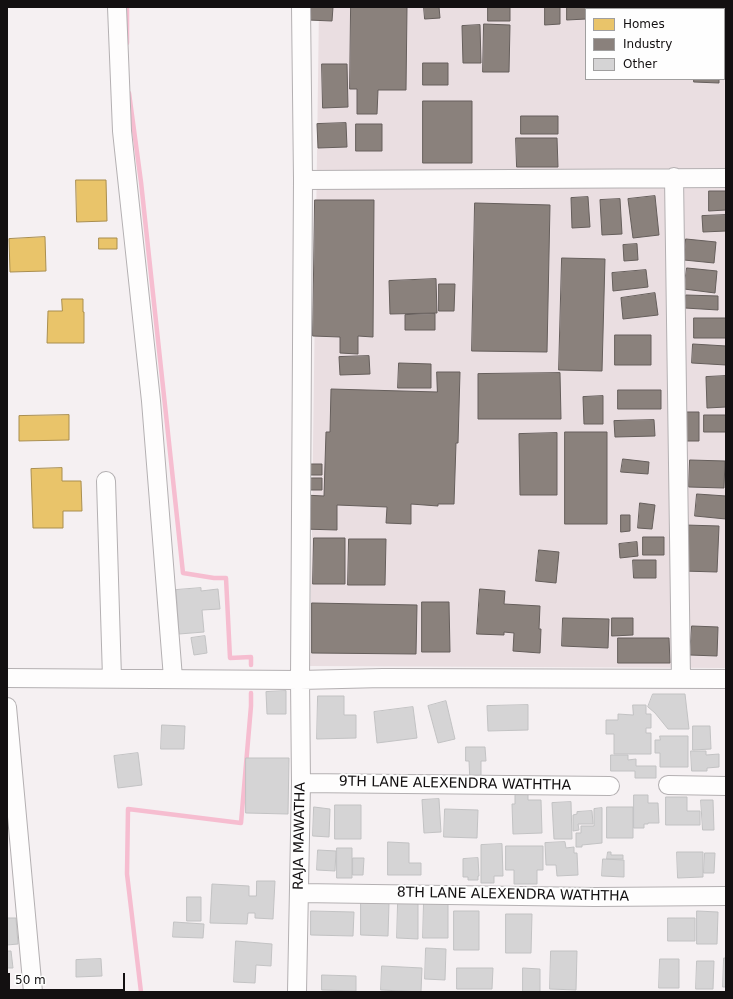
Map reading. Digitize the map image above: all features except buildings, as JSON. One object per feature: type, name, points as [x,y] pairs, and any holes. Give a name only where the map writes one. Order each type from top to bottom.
[{"type":"street","points":[[117,7],[122,131],[151,401],[173,678]]},
{"type":"street","name":"RAJA MAWATHA","points":[[297,992],[301,783],[300,680],[303,180],[301,7]]},
{"type":"street","points":[[303,180],[674,177],[726,178]]},
{"type":"street","points":[[674,177],[681,679]]},
{"type":"street","points":[[106,481],[112,678]]},
{"type":"street","points":[[7,678],[300,680],[383,678],[726,679]]},
{"type":"street","points":[[7,707],[33,992]]},
{"type":"street","name":"9TH LANE ALEXENDRA WATHTHA","points":[[301,783],[610,786]]},
{"type":"street","points":[[668,785],[726,786]]},
{"type":"street","name":"8TH LANE ALEXENDRA WATHTHA","points":[[299,893],[596,897],[726,896]]},
{"type":"shaded area","points":[[319,7],[726,7],[726,668],[310,666]]},
{"type":"waterway","points":[[127,7],[127,43]]},
{"type":"waterway","points":[[129,93],[141,182],[183,573],[214,578],[226,578],[230,658],[251,657],[251,665]]},
{"type":"waterway","points":[[141,992],[127,874],[128,809],[241,823],[251,693]]}]
